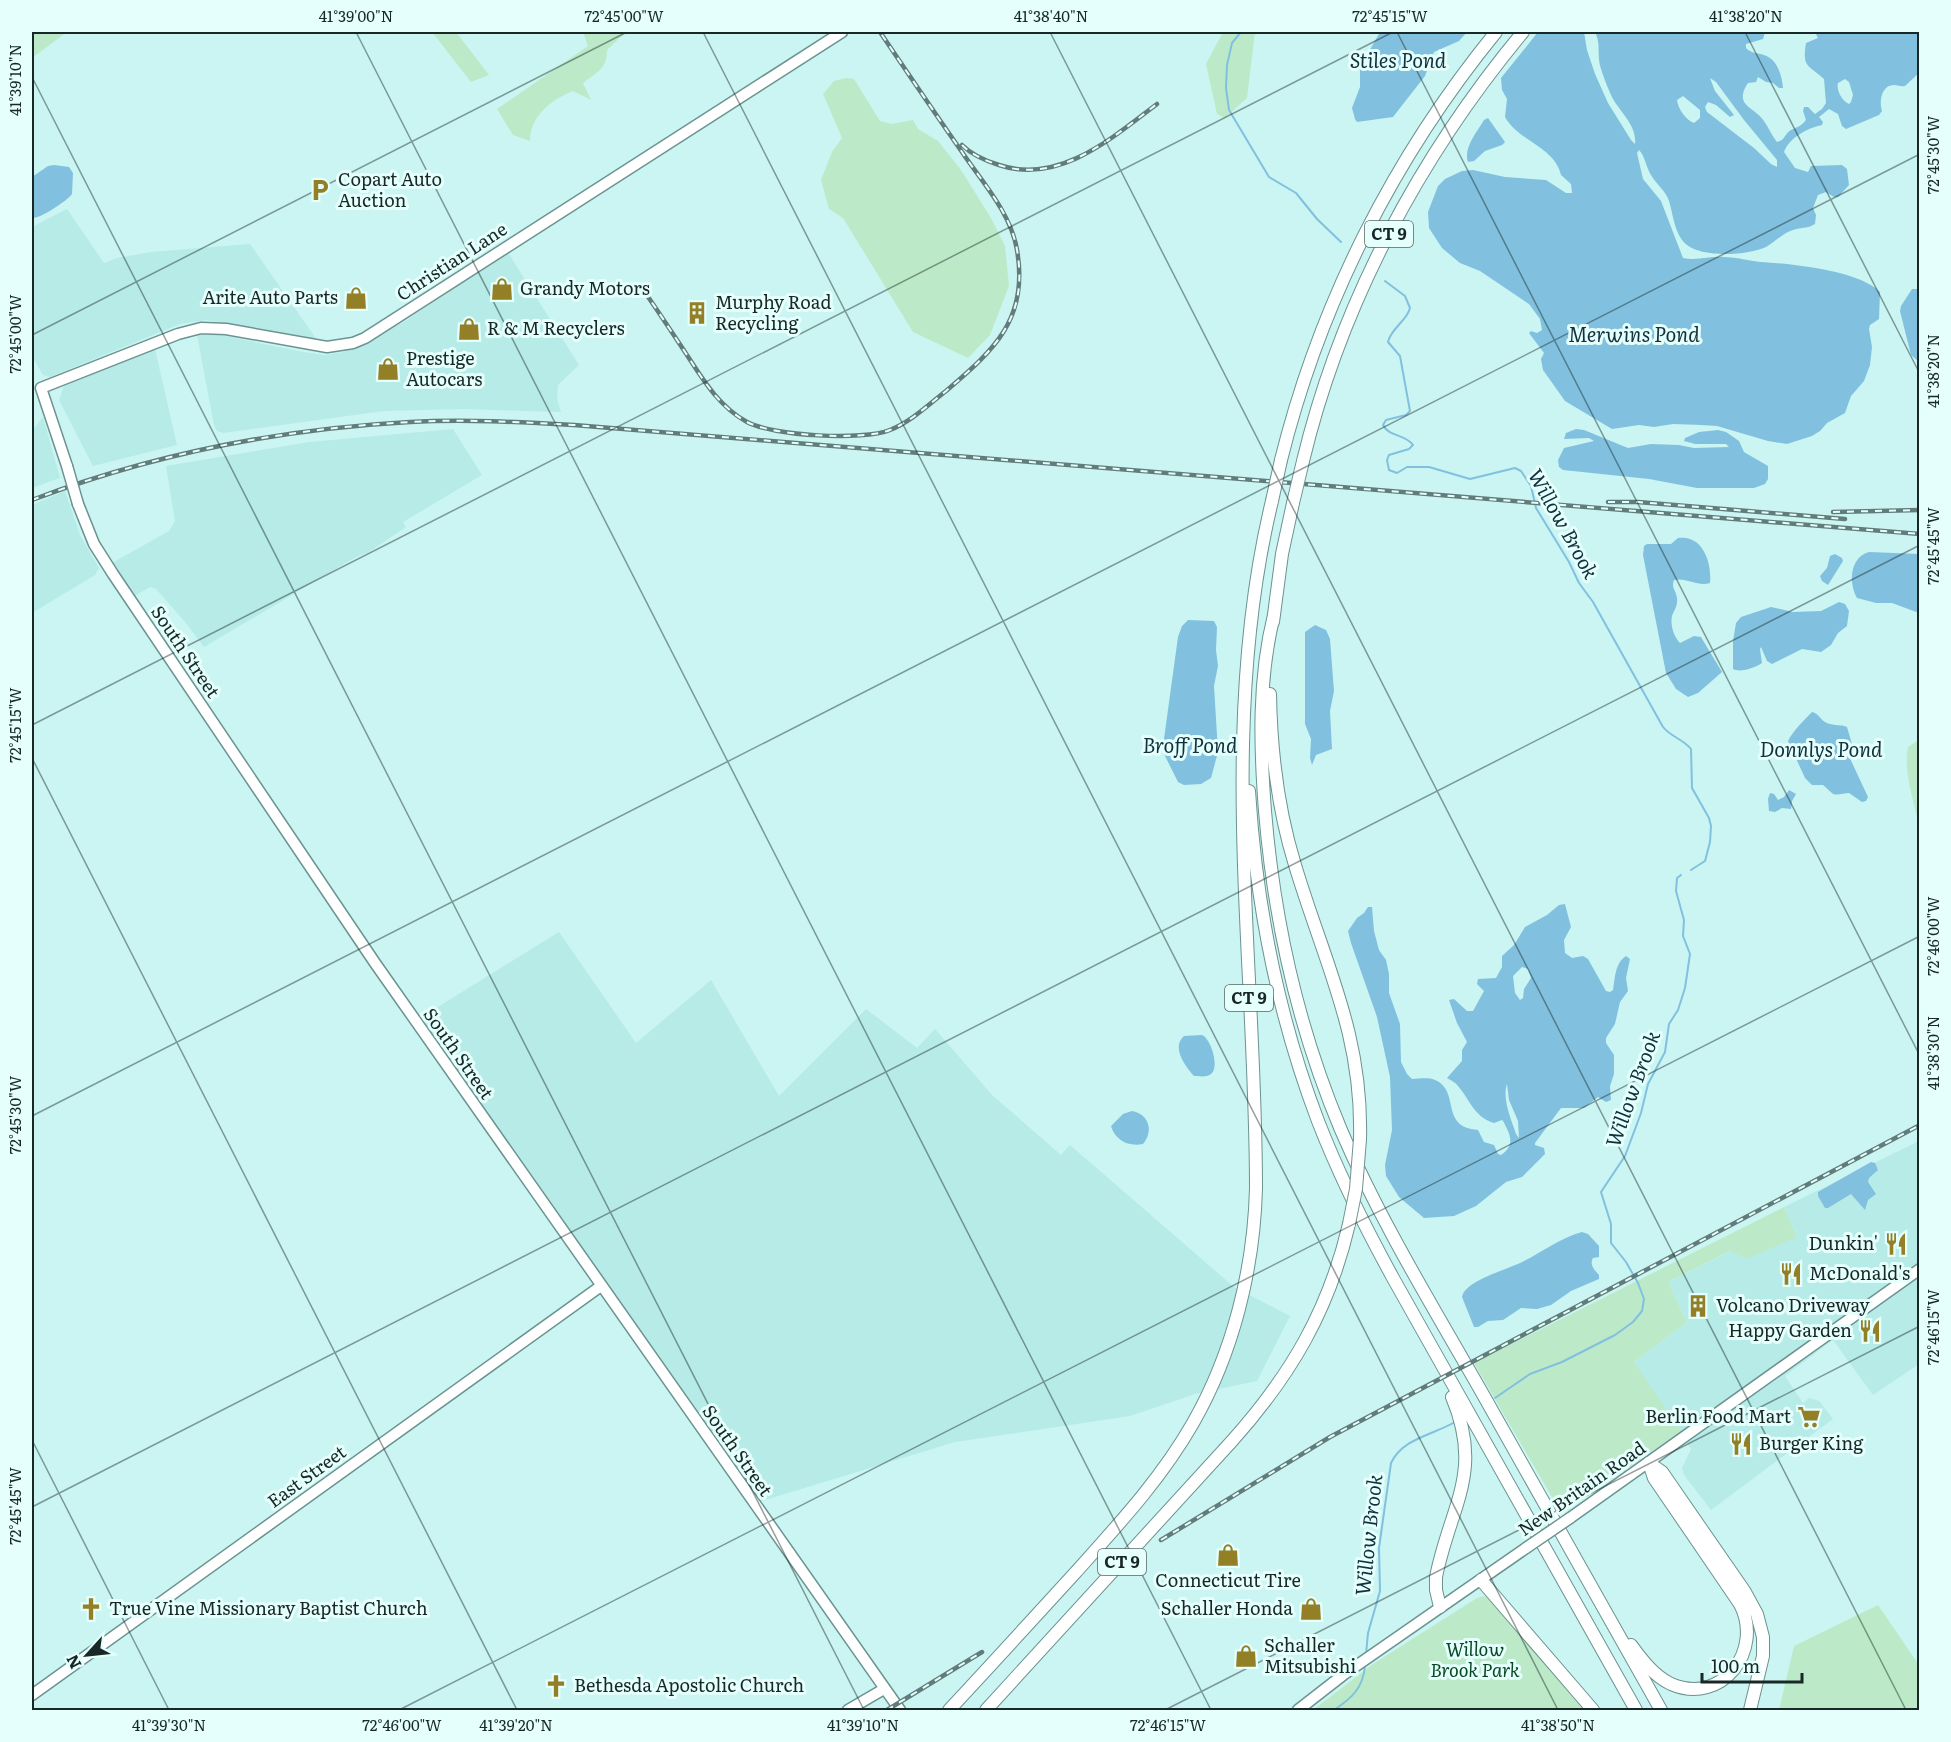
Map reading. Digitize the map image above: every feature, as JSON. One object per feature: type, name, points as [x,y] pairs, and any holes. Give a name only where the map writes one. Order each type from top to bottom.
[{"type":"highway","name":"CT 9","points":[[949,1710],[1136,1505],[1165,1468],[1195,1419],[1226,1348],[1246,1276],[1255,1220],[1256,1172],[1242,812],[1243,718],[1253,609],[1272,501],[1294,412],[1317,344],[1338,290],[1364,235],[1422,134],[1496,32]]},
{"type":"highway","name":"CT 9","points":[[986,1710],[1257,1412],[1285,1375],[1307,1339],[1328,1296],[1340,1260],[1357,1180],[1360,1140],[1359,1086],[1349,1028],[1295,866],[1280,803],[1271,718],[1271,668],[1274,615],[1282,554],[1316,413],[1358,299],[1391,229],[1426,167],[1460,114],[1523,32]]},
{"type":"highway","points":[[1274,615],[1266,656],[1262,702],[1266,826],[1287,961],[1316,1063],[1342,1131],[1394,1239],[1661,1710]]},
{"type":"highway","points":[[1243,718],[1261,902],[1275,974],[1294,1050],[1318,1120],[1351,1198],[1377,1249],[1636,1710]]},
{"type":"highway","points":[[1438,1360],[1462,1424],[1467,1454],[1464,1482],[1436,1577],[1435,1588],[1440,1608]]},
{"type":"highway","points":[[1608,1618],[1652,1671],[1665,1681],[1682,1687],[1703,1687],[1722,1680],[1739,1664],[1747,1647],[1748,1626],[1743,1609],[1654,1478],[1649,1463]]},
{"type":"highway","points":[[1649,1463],[1662,1472],[1757,1614],[1763,1637],[1763,1656],[1750,1710]]},
{"type":"highway","points":[[1481,1580],[1593,1710]]},
{"type":"main road","name":"Christian Lane","points":[[41,388],[178,334],[201,328],[226,329],[327,347],[353,343],[365,338],[842,32]]},
{"type":"main road","name":"South Street","points":[[41,388],[78,504],[87,528],[103,558],[369,955],[900,1710]]},
{"type":"main road","name":"New Britain Road","points":[[1298,1710],[1375,1652],[1649,1463],[1920,1269]]},
{"type":"main road","name":"East Street","points":[[32,1695],[602,1286]]},
{"type":"main road","points":[[848,1710],[884,1689]]},
{"type":"shaded area","points":[[67,209],[104,263],[117,258],[151,252],[250,244],[317,340],[206,320],[180,324],[50,377],[43,375],[32,356],[32,227]]},
{"type":"shaded area","points":[[507,251],[579,365],[558,385],[557,399],[561,412],[463,409],[384,411],[223,433],[217,431],[197,335],[220,335],[325,355],[343,352],[404,322]]},
{"type":"shaded area","points":[[155,349],[177,445],[93,466],[59,400],[64,386]]},
{"type":"shaded area","points":[[43,417],[60,478],[32,488],[32,431]]},
{"type":"shaded area","points":[[453,429],[482,475],[403,522],[406,527],[369,552],[356,557],[204,647],[156,589],[150,587],[135,596],[112,563],[169,531],[175,521],[166,466],[309,442]]},
{"type":"shaded area","points":[[65,491],[80,535],[99,568],[95,575],[32,613],[32,505]]},
{"type":"shaded area","points":[[559,932],[636,1043],[711,980],[779,1096],[866,1009],[917,1048],[935,1029],[992,1095],[1061,1155],[1070,1145],[1234,1287],[1290,1316],[1257,1381],[1195,1394],[1130,1416],[955,1442],[759,1502],[420,1018]]},
{"type":"shaded area","points":[[1919,1141],[1919,1364],[1873,1395],[1833,1340],[1785,1376],[1803,1403],[1809,1398],[1819,1401],[1833,1419],[1711,1510],[1684,1475],[1682,1468],[1691,1449],[1634,1362],[1687,1322],[1668,1282],[1731,1251],[1797,1237],[1784,1207]]},
{"type":"green space","points":[[32,32],[67,32],[32,58]]},
{"type":"green space","points":[[432,32],[456,32],[489,75],[471,82]]},
{"type":"green space","points":[[583,32],[626,32],[607,50],[605,62],[600,70],[583,83],[591,100],[573,91],[557,99],[543,110],[534,124],[530,141],[513,135],[497,109],[588,46]]},
{"type":"green space","points":[[1223,32],[1255,32],[1247,98],[1225,118],[1217,114],[1206,64]]},
{"type":"green space","points":[[854,79],[880,121],[892,124],[913,120],[918,129],[938,141],[961,170],[991,218],[1005,246],[1009,286],[990,335],[968,358],[913,332],[843,218],[829,209],[821,180],[832,152],[842,138],[823,94],[834,81]]},
{"type":"green space","points":[[1919,740],[1919,826],[1908,776],[1907,757],[1908,747]]},
{"type":"green space","points":[[1784,1207],[1797,1237],[1747,1259],[1730,1251],[1668,1282],[1687,1322],[1634,1362],[1681,1431],[1566,1511],[1560,1511],[1474,1363]]},
{"type":"green space","name":"Willow Brook Park","points":[[1484,1596],[1489,1598],[1585,1710],[1313,1710],[1373,1664],[1477,1598]]},
{"type":"green space","points":[[1878,1605],[1919,1665],[1919,1710],[1779,1710],[1794,1646]]},
{"type":"water","name":"Stiles Pond","points":[[1380,32],[1467,32],[1459,41],[1434,52],[1425,76],[1393,117],[1357,122],[1352,108],[1360,87],[1360,67]]},
{"type":"water","name":"Merwins Pond","points":[[1538,32],[1584,32],[1595,74],[1608,103],[1635,144],[1634,131],[1613,99],[1602,73],[1595,32],[1765,32],[1763,39],[1746,44],[1746,48],[1772,60],[1780,73],[1783,88],[1758,77],[1756,82],[1748,83],[1743,97],[1747,105],[1764,121],[1777,142],[1806,120],[1804,107],[1808,107],[1815,114],[1826,103],[1824,79],[1808,65],[1805,57],[1806,43],[1818,38],[1815,32],[1919,32],[1919,73],[1905,86],[1894,85],[1886,88],[1882,95],[1882,111],[1879,115],[1846,129],[1842,126],[1838,114],[1829,109],[1819,117],[1823,122],[1822,125],[1799,134],[1786,147],[1784,152],[1795,168],[1808,172],[1811,166],[1842,165],[1847,169],[1849,185],[1838,197],[1826,192],[1818,195],[1813,208],[1816,215],[1815,224],[1789,231],[1766,247],[1735,254],[1722,254],[1709,253],[1689,246],[1677,231],[1668,197],[1651,175],[1641,152],[1639,150],[1637,153],[1643,179],[1661,201],[1683,258],[1729,257],[1824,270],[1856,278],[1870,284],[1880,292],[1879,319],[1870,325],[1869,329],[1872,347],[1870,365],[1864,381],[1851,396],[1845,413],[1827,423],[1812,436],[1787,444],[1768,441],[1717,426],[1673,424],[1612,429],[1565,401],[1543,370],[1541,359],[1544,353],[1529,333],[1542,330],[1540,319],[1529,304],[1480,271],[1460,263],[1442,248],[1429,228],[1428,212],[1438,186],[1445,179],[1462,171],[1473,170],[1505,177],[1546,180],[1566,193],[1572,193],[1571,184],[1561,175],[1552,158],[1518,132],[1505,117],[1507,99],[1502,90],[1501,78]],"holes":[[[1710,78],[1716,82],[1777,160],[1777,167],[1707,112],[1705,107],[1708,102],[1716,105],[1730,117],[1734,115],[1715,91]],[[1845,79],[1849,82],[1853,95],[1849,104],[1842,98],[1838,89],[1838,83]],[[1683,96],[1700,110],[1700,118],[1694,123],[1688,119],[1677,100]]]},
{"type":"water","points":[[1488,118],[1505,142],[1485,151],[1474,161],[1468,162],[1467,151],[1471,140],[1484,120]]},
{"type":"water","points":[[48,166],[69,167],[73,173],[72,194],[53,209],[32,218],[32,177]]},
{"type":"water","points":[[1912,289],[1919,289],[1919,362],[1911,355],[1900,311]]},
{"type":"water","points":[[1576,429],[1584,430],[1628,448],[1651,444],[1694,448],[1729,447],[1726,444],[1695,444],[1684,441],[1685,438],[1699,432],[1718,430],[1726,432],[1739,441],[1744,452],[1768,466],[1768,479],[1765,484],[1754,488],[1697,488],[1649,479],[1563,470],[1559,467],[1558,460],[1564,448],[1594,441],[1589,438],[1564,439],[1566,433]]},
{"type":"water","points":[[1678,538],[1687,538],[1700,545],[1707,559],[1710,583],[1674,580],[1673,587],[1677,601],[1672,616],[1673,631],[1680,643],[1694,636],[1701,637],[1722,672],[1698,693],[1688,697],[1676,689],[1666,673],[1643,555],[1644,546],[1647,544],[1671,544]]},
{"type":"water","points":[[1869,552],[1919,554],[1919,613],[1892,603],[1876,603],[1857,598],[1852,585],[1852,571],[1858,559]]},
{"type":"water","points":[[1835,554],[1843,561],[1828,585],[1822,581],[1820,576],[1827,568],[1830,556]]},
{"type":"water","points":[[1839,602],[1845,604],[1849,611],[1847,626],[1838,633],[1831,645],[1821,652],[1802,649],[1772,664],[1767,661],[1761,647],[1762,663],[1748,669],[1733,669],[1733,641],[1736,623],[1741,617],[1771,607],[1793,612],[1821,611]]},
{"type":"water","name":"Broff Pond","points":[[1188,620],[1214,621],[1217,627],[1218,666],[1214,686],[1218,752],[1211,778],[1201,784],[1184,785],[1178,782],[1164,754],[1163,746],[1178,637],[1182,626]]},
{"type":"water","points":[[1315,625],[1326,630],[1330,639],[1334,691],[1330,711],[1332,749],[1316,755],[1312,765],[1311,739],[1305,724],[1305,632]]},
{"type":"water","name":"Donnlys Pond","points":[[1812,712],[1827,723],[1847,727],[1852,744],[1846,750],[1868,797],[1866,801],[1862,802],[1849,793],[1834,794],[1823,785],[1812,785],[1805,778],[1788,741]]},
{"type":"water","points":[[1789,790],[1796,794],[1791,809],[1782,808],[1775,812],[1769,811],[1770,793],[1774,794],[1778,800],[1784,797]]},
{"type":"water","points":[[1565,904],[1571,927],[1564,940],[1565,953],[1572,958],[1583,956],[1588,959],[1606,991],[1613,990],[1616,971],[1622,959],[1626,956],[1630,959],[1626,978],[1628,991],[1620,1002],[1615,1024],[1606,1038],[1606,1043],[1614,1055],[1614,1074],[1610,1086],[1611,1100],[1606,1102],[1598,1097],[1584,1108],[1561,1108],[1535,1143],[1544,1148],[1545,1154],[1522,1177],[1506,1182],[1476,1206],[1454,1216],[1424,1218],[1399,1197],[1386,1176],[1385,1165],[1392,1130],[1390,1077],[1377,1017],[1348,931],[1368,907],[1372,907],[1374,931],[1379,950],[1386,960],[1389,993],[1400,1024],[1401,1062],[1407,1074],[1412,1079],[1432,1079],[1443,1085],[1458,1122],[1478,1130],[1484,1142],[1494,1145],[1498,1154],[1501,1155],[1510,1143],[1503,1121],[1494,1123],[1482,1117],[1457,1085],[1447,1078],[1462,1061],[1462,1050],[1467,1042],[1449,1000],[1454,999],[1467,1011],[1473,1011],[1484,991],[1477,984],[1478,979],[1496,978],[1502,967],[1502,956],[1514,945],[1525,927],[1547,915],[1559,905]],"holes":[[[1522,967],[1528,969],[1531,978],[1520,1000],[1515,993],[1513,976]],[[1507,1084],[1509,1100],[1518,1121],[1519,1138],[1508,1109]]]},
{"type":"water","points":[[1202,1035],[1213,1052],[1215,1064],[1212,1073],[1208,1076],[1194,1076],[1183,1062],[1179,1045],[1184,1036]]},
{"type":"water","points":[[1132,1111],[1146,1119],[1148,1124],[1148,1134],[1143,1144],[1127,1143],[1119,1139],[1111,1126],[1123,1114]]},
{"type":"water","points":[[1871,1162],[1875,1163],[1878,1170],[1868,1182],[1876,1194],[1868,1200],[1865,1210],[1851,1194],[1825,1208],[1818,1192]]},
{"type":"water","points":[[1582,1232],[1588,1234],[1599,1246],[1599,1257],[1593,1258],[1592,1263],[1599,1279],[1571,1291],[1551,1305],[1537,1309],[1521,1308],[1503,1320],[1488,1321],[1474,1327],[1462,1297],[1471,1285]]},
{"type":"waterway","name":"Willow Brook","points":[[1241,32],[1232,43],[1227,65],[1226,88],[1229,110],[1269,177],[1296,193],[1317,219],[1341,242]]},
{"type":"waterway","name":"Willow Brook","points":[[1385,281],[1405,296],[1410,308],[1388,342],[1400,356],[1410,411],[1406,415],[1386,420],[1383,425],[1389,432],[1410,441],[1413,445],[1409,449],[1389,455],[1387,460],[1389,470],[1397,473],[1407,467],[1429,467],[1470,479],[1515,468],[1521,471],[1531,486],[1536,508],[1579,583],[1593,602],[1663,727],[1691,749],[1692,788],[1711,826],[1705,861],[1691,870]]},
{"type":"waterway","name":"Willow Brook","points":[[1495,1398],[1530,1374],[1562,1362],[1615,1335],[1633,1322],[1642,1311],[1644,1299],[1638,1283],[1626,1262],[1611,1243],[1611,1224],[1601,1192],[1625,1156],[1641,1113],[1648,1084],[1665,1052],[1669,1024],[1678,1010],[1685,988],[1690,954],[1683,936],[1684,920],[1676,891],[1677,878],[1681,875]]},
{"type":"waterway","name":"Willow Brook","points":[[1366,1654],[1368,1633],[1380,1591],[1379,1548],[1391,1463],[1396,1455],[1411,1442],[1455,1422]]},
{"type":"waterway","name":"Willow Brook","points":[[1334,1710],[1356,1692],[1365,1666]]},
{"type":"railway","points":[[644,291],[719,400],[747,422],[777,431],[840,436],[890,430],[906,422],[926,407],[993,347],[1004,331],[1018,295],[1019,274],[1014,236],[995,198],[880,32]]},
{"type":"railway","points":[[962,145],[979,157],[999,165],[1021,170],[1043,169],[1084,155],[1122,131],[1157,104]]},
{"type":"railway","points":[[32,500],[124,469],[218,446],[361,425],[471,421],[574,425],[1920,534]]},
{"type":"railway","points":[[1608,502],[1638,502],[1845,519]]},
{"type":"railway","points":[[1833,512],[1920,510]]},
{"type":"railway","points":[[1161,1540],[1330,1437],[1920,1125]]},
{"type":"railway","points":[[887,1710],[982,1652]]},
{"type":"place","name":"Copart Auto Auction","points":[[320,190]]},
{"type":"place","name":"Grandy Motors","points":[[502,289]]},
{"type":"place","name":"Arite Auto Parts","points":[[356,298]]},
{"type":"place","name":"Murphy Road Recycling","points":[[697,313]]},
{"type":"place","name":"R & M Recyclers","points":[[469,329]]},
{"type":"place","name":"Prestige Autocars","points":[[388,369]]},
{"type":"place","name":"Dunkin'","points":[[1896,1244]]},
{"type":"place","name":"McDonald's","points":[[1791,1274]]},
{"type":"place","name":"Volcano Driveway","points":[[1698,1306]]},
{"type":"place","name":"Happy Garden","points":[[1870,1331]]},
{"type":"place","name":"Berlin Food Mart","points":[[1809,1417]]},
{"type":"place","name":"Burger King","points":[[1741,1444]]},
{"type":"place","name":"Connecticut Tire","points":[[1228,1555]]},
{"type":"place","name":"True Vine Missionary Baptist Church","points":[[91,1609]]},
{"type":"place","name":"Schaller Honda","points":[[1311,1609]]},
{"type":"place","name":"Schaller Mitsubishi","points":[[1246,1656]]},
{"type":"place","name":"Bethesda Apostolic Church","points":[[556,1686]]}]
